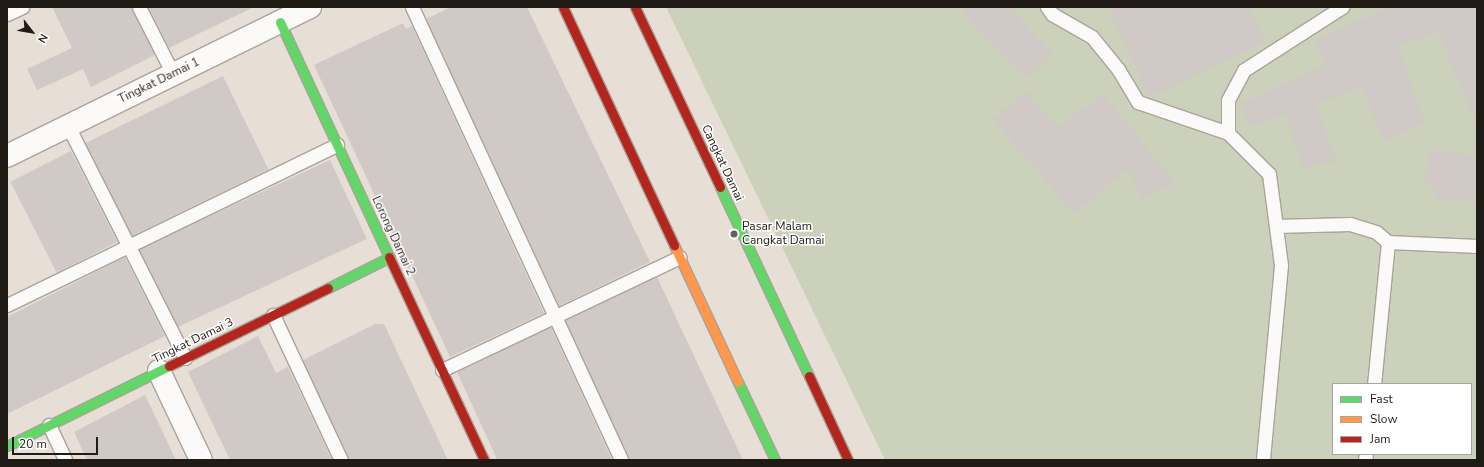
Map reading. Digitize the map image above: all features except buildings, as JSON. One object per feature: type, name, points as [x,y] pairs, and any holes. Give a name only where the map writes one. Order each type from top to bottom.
[{"type":"street","name":"Tingkat Damai 1","points":[[7,156],[310,7]]},
{"type":"street","points":[[563,7],[775,460]]},
{"type":"street","name":"Cangkat Damai","points":[[635,7],[848,460]]},
{"type":"street","name":"Lorong Damai 2","points":[[280,22],[484,460]]},
{"type":"street","name":"Tingkat Damai 3","points":[[7,446],[390,257]]},
{"type":"street","points":[[159,371],[201,460]]},
{"type":"lane","points":[[7,14],[22,7]]},
{"type":"lane","points":[[139,7],[173,74]]},
{"type":"lane","points":[[412,7],[621,460]]},
{"type":"lane","points":[[1047,7],[1052,14],[1092,37],[1118,68],[1138,102],[1228,133],[1269,174],[1281,265],[1262,460]]},
{"type":"lane","points":[[1228,133],[1228,100],[1244,70],[1342,7]]},
{"type":"lane","points":[[68,126],[185,358]]},
{"type":"lane","points":[[7,305],[337,144]]},
{"type":"lane","points":[[1276,226],[1350,224],[1376,232],[1388,242],[1477,246]]},
{"type":"lane","points":[[1374,383],[1388,242]]},
{"type":"lane","points":[[442,370],[680,257]]},
{"type":"lane","points":[[273,315],[341,460]]},
{"type":"lane","points":[[49,425],[65,460]]},
{"type":"green space","points":[[666,7],[1477,7],[1477,460],[885,460]]},
{"type":"traffic: fast","points":[[280,22],[389,257]]},
{"type":"traffic: fast","points":[[720,187],[809,376]]},
{"type":"traffic: fast","points":[[328,288],[390,257]]},
{"type":"traffic: fast","points":[[7,446],[169,366]]},
{"type":"traffic: fast","points":[[738,382],[775,460]]},
{"type":"traffic: slow","points":[[674,245],[738,382]]},
{"type":"traffic: jam","points":[[563,7],[674,245]]},
{"type":"traffic: jam","points":[[635,7],[720,187]]},
{"type":"traffic: jam","points":[[389,257],[484,460]]},
{"type":"traffic: jam","points":[[169,366],[328,288]]},
{"type":"traffic: jam","points":[[809,376],[848,460]]},
{"type":"place","name":"Pasar Malam Cangkat Damai","points":[[734,234]]}]
